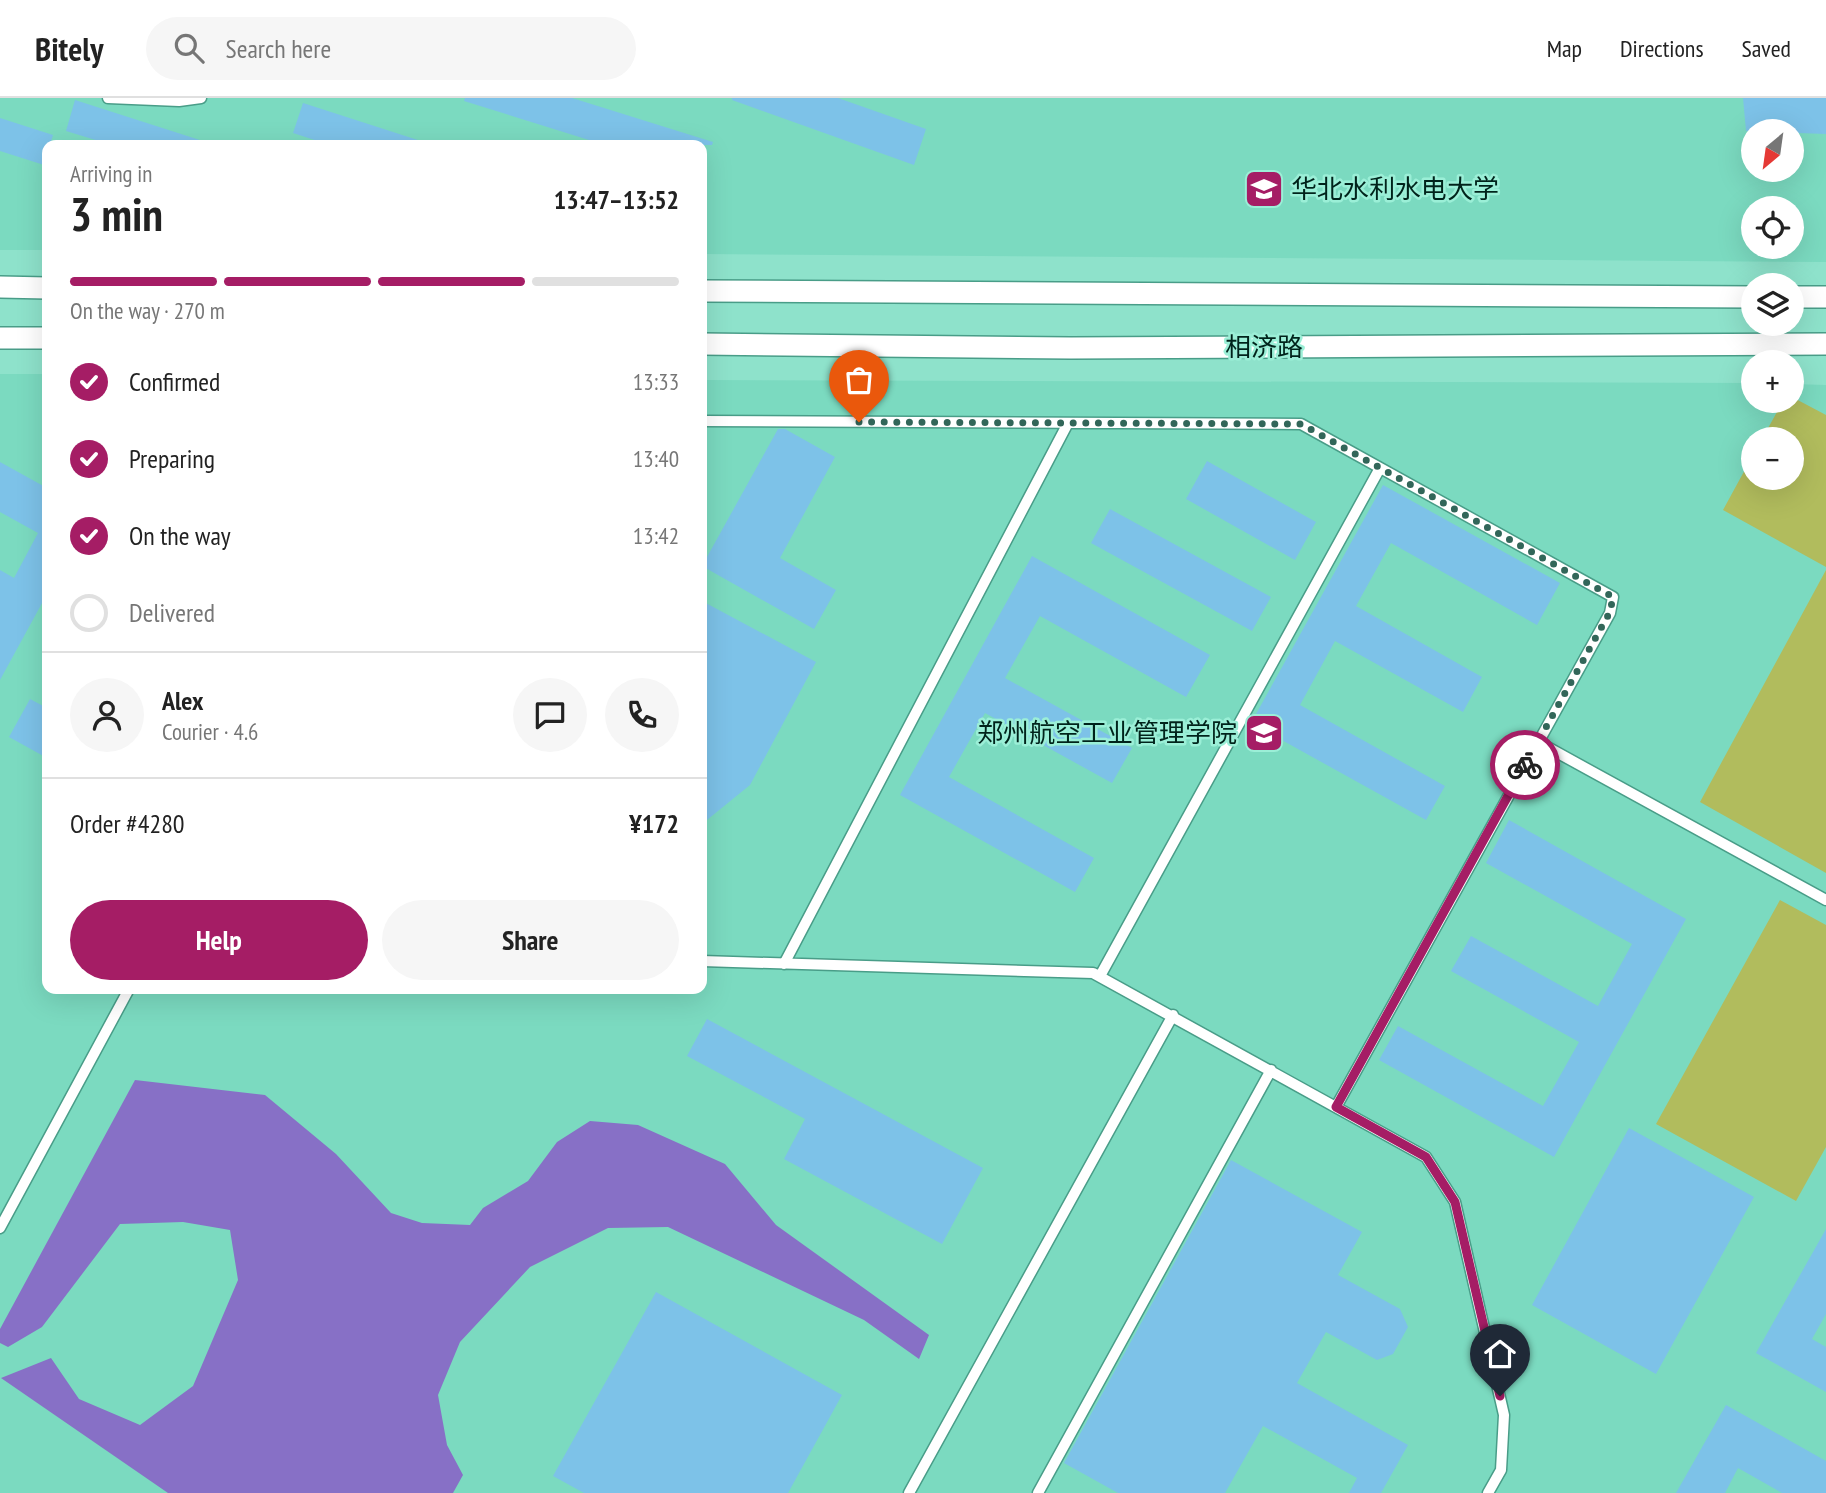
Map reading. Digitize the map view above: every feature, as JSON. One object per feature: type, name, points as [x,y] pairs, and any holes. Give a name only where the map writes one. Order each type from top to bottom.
[{"type":"street","points":[[0,287],[42,288]]},
{"type":"street","name":"相济路","points":[[707,291],[1741,296]]},
{"type":"street","points":[[1804,297],[1826,297]]},
{"type":"street","points":[[0,338],[42,338]]},
{"type":"street","name":"相济路","points":[[707,344],[1071,348],[1826,344]]},
{"type":"lane","points":[[108,98],[178,101],[201,98]]},
{"type":"lane","points":[[707,421],[1301,424],[1613,597],[1610,612],[1336,1107]]},
{"type":"lane","points":[[784,964],[1069,423]]},
{"type":"lane","points":[[1100,976],[1380,468]]},
{"type":"lane","points":[[1538,742],[1826,900]]},
{"type":"lane","points":[[707,961],[1093,973],[1426,1157],[1455,1202],[1504,1415],[1500,1470],[1488,1493]]},
{"type":"lane","points":[[0,1228],[126,994]]},
{"type":"lane","points":[[909,1493],[1173,1015]]},
{"type":"lane","points":[[1038,1493],[1270,1070]]},
{"type":"shaded area","name":"华北水利水电大学","points":[[0,98],[1826,98],[1826,262],[707,254],[707,140],[42,140],[42,250],[0,250]]},
{"type":"shaded area","name":"郑州航空工业管理学院","points":[[0,374],[42,374],[42,994],[707,994],[707,380],[1741,383],[1741,413],[1804,413],[1804,384],[1826,385],[1826,1493],[0,1493]]},
{"type":"shaded area","points":[[1804,403],[1826,415],[1826,567],[1723,510],[1741,477],[1741,490],[1804,490],[1804,427],[1769,427],[1776,413],[1804,413]]},
{"type":"shaded area","points":[[1826,570],[1826,873],[1700,802]]},
{"type":"shaded area","points":[[1780,900],[1826,925],[1826,1147],[1796,1201],[1656,1124]]},
{"type":"shaded area","points":[[135,1080],[265,1095],[336,1154],[391,1213],[422,1223],[470,1225],[483,1208],[528,1181],[557,1142],[590,1121],[638,1125],[725,1164],[776,1225],[929,1335],[919,1359],[864,1320],[668,1227],[608,1228],[530,1267],[460,1342],[438,1395],[447,1445],[463,1475],[453,1493],[168,1493],[1,1378],[51,1358],[79,1399],[140,1425],[193,1386],[238,1280],[230,1230],[183,1222],[120,1224],[42,1327],[8,1347],[0,1343],[0,1329]]},
{"type":"building","points":[[465,98],[572,98],[707,140],[589,140],[464,101]]},
{"type":"building","points":[[732,98],[838,98],[926,129],[914,165]]},
{"type":"building","points":[[1743,98],[1826,98],[1826,134],[1804,133],[1804,119],[1745,119]]},
{"type":"building","points":[[75,100],[200,140],[96,140],[66,131]]},
{"type":"building","points":[[303,103],[418,140],[315,140],[293,133]]},
{"type":"building","points":[[0,118],[53,135],[52,140],[42,140],[42,164],[0,151]]},
{"type":"building","points":[[778,429],[785,429],[835,457],[780,558],[836,590],[814,629],[707,569],[707,557]]},
{"type":"building","points":[[1207,461],[1316,522],[1295,560],[1186,499]]},
{"type":"building","points":[[0,462],[42,485],[42,603],[0,680],[0,570],[14,578],[38,533],[0,512]]},
{"type":"building","points":[[1383,485],[1560,583],[1537,625],[1391,543],[1356,606],[1482,677],[1463,712],[1335,641],[1300,705],[1445,786],[1426,820],[1251,723]]},
{"type":"building","points":[[1110,509],[1271,597],[1252,631],[1091,543]]},
{"type":"building","points":[[1032,556],[1210,655],[1186,697],[1040,616],[1005,678],[1132,748],[1112,783],[985,713],[949,777],[1094,858],[1075,892],[900,795]]},
{"type":"building","points":[[707,604],[816,662],[750,785],[707,820]]},
{"type":"building","points":[[30,699],[42,705],[42,755],[9,737]]},
{"type":"building","points":[[1509,820],[1686,919],[1554,1157],[1379,1060],[1398,1026],[1543,1106],[1579,1042],[1451,971],[1471,936],[1598,1006],[1632,944],[1486,863]]},
{"type":"building","points":[[707,1019],[983,1168],[942,1244],[784,1159],[805,1119],[687,1056]]},
{"type":"building","points":[[1629,1128],[1754,1197],[1656,1374],[1532,1305]]},
{"type":"building","points":[[1231,1160],[1362,1232],[1338,1275],[1400,1309],[1408,1327],[1393,1354],[1377,1360],[1326,1332],[1297,1383],[1408,1445],[1381,1493],[1349,1493],[1357,1478],[1263,1426],[1225,1493],[1118,1493],[1064,1463]]},
{"type":"building","points":[[1826,1229],[1826,1314],[1812,1339],[1826,1347],[1826,1392],[1756,1353]]},
{"type":"building","points":[[656,1292],[842,1395],[788,1493],[584,1493],[553,1476]]},
{"type":"building","points":[[1726,1405],[1826,1461],[1826,1493],[1782,1493],[1738,1468],[1725,1493],[1676,1493]]},
{"type":"way so far","points":[[859,422],[1301,424],[1613,597],[1610,612],[1525,765]]},
{"type":"place","name":"华北水利水电大学","points":[[1264,189]]},
{"type":"place","name":"郑州航空工业管理学院","points":[[1264,733]]},
{"type":"route","points":[[1500,1396],[1455,1202],[1426,1157],[1336,1107],[1525,765]]}]
